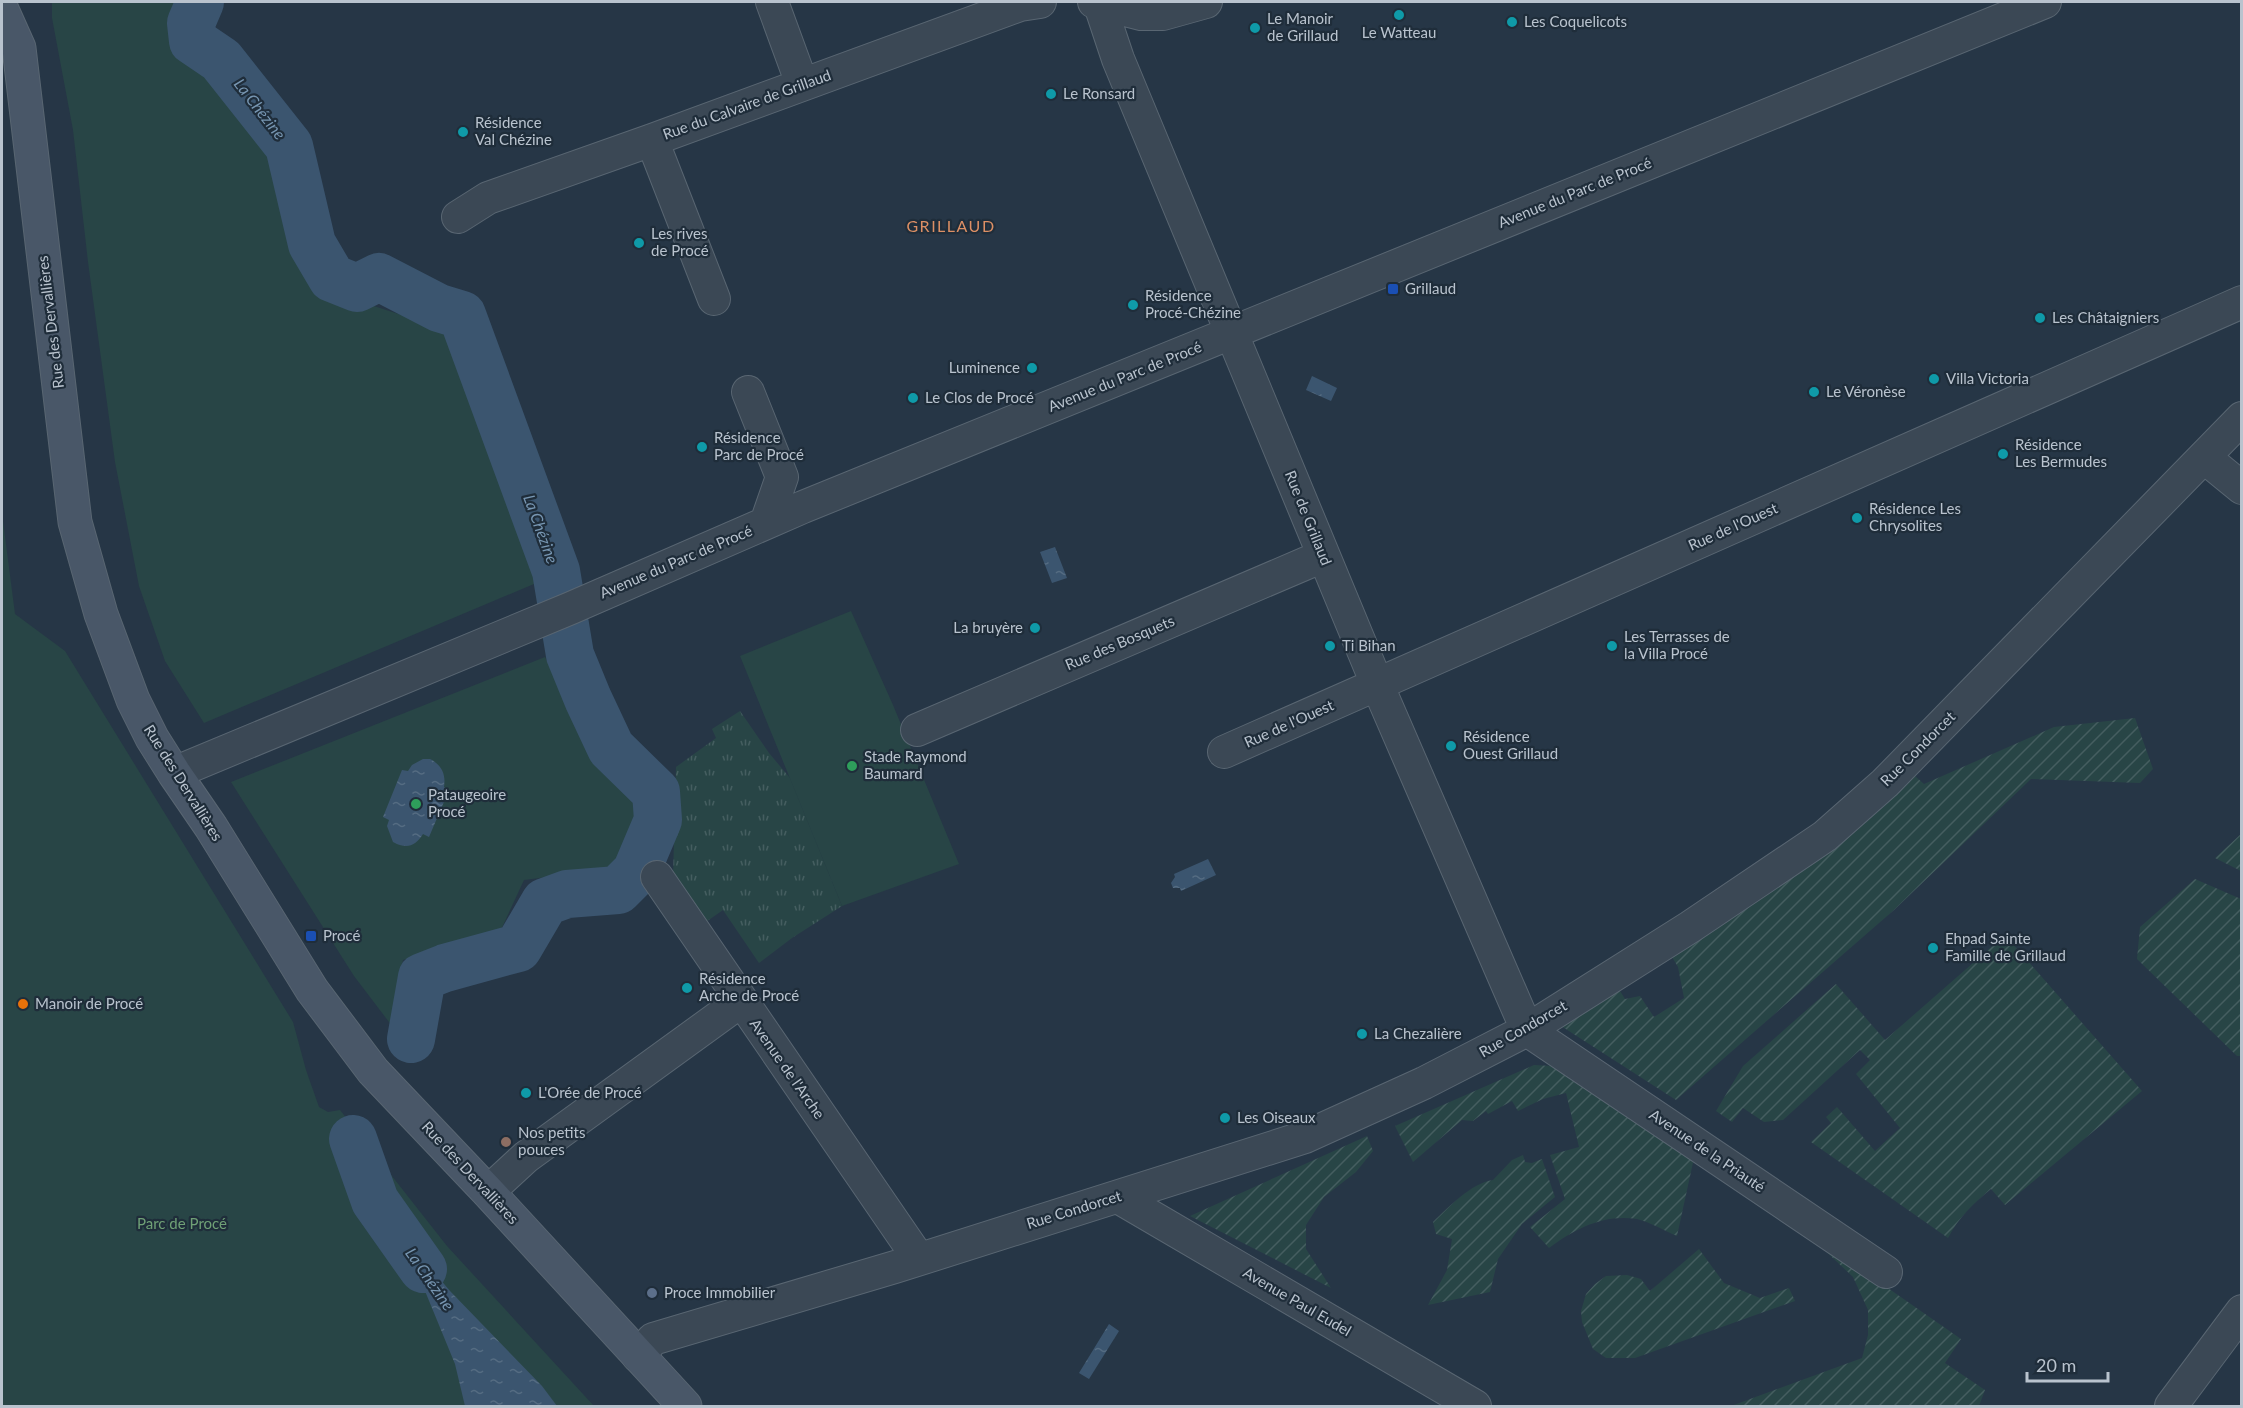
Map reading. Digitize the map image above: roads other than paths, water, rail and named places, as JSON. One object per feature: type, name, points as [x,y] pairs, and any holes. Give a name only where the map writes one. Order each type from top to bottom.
[{"type":"main road","name":"Rue des Dervallières","points":[[2,10],[20,48],[75,522],[100,614],[134,700],[152,738],[211,827],[312,990],[373,1071],[488,1192],[685,1407]]},
{"type":"street","points":[[772,2],[802,84]]},
{"type":"street","name":"Rue du Calvaire de Grillaud","points":[[458,217],[488,198],[1020,5],[1040,2]]},
{"type":"street","points":[[1094,2],[1141,14],[1163,14],[1206,2]]},
{"type":"street","name":"Rue de Grillaud","points":[[1099,2],[1118,59],[1323,556],[1527,1030]]},
{"type":"street","name":"Avenue du Parc de Procé","points":[[174,773],[558,613],[766,523],[2045,2]]},
{"type":"street","points":[[652,140],[714,299]]},
{"type":"street","name":"Rue de l'Ouest","points":[[1224,752],[2241,302]]},
{"type":"street","points":[[748,392],[782,477],[766,523]]},
{"type":"street","name":"Rue Condorcet","points":[[638,1356],[653,1339],[919,1259],[1305,1137],[1424,1083],[1527,1030],[1690,927],[1825,836],[1885,783],[2241,418]]},
{"type":"street","points":[[2204,457],[2241,488]]},
{"type":"street","name":"Rue des Bosquets","points":[[917,730],[1323,556]]},
{"type":"street","name":"Avenue de l'Arche","points":[[657,877],[919,1259]]},
{"type":"street","points":[[488,1192],[526,1156],[741,1001]]},
{"type":"street","name":"Avenue de la Priauté","points":[[1527,1030],[1886,1272]]},
{"type":"street","name":"Avenue Paul Eudel","points":[[1118,1197],[1475,1407]]},
{"type":"street","points":[[2171,1407],[2241,1311]]},
{"type":"water","points":[[1312,376],[1337,388],[1331,401],[1306,390]]},
{"type":"water","points":[[1055,547],[1067,578],[1052,583],[1040,552]]},
{"type":"water","name":"Pataugeoire Procé","points":[[423,759],[430,759],[440,767],[444,774],[444,787],[449,790],[429,837],[423,834],[417,842],[410,846],[402,846],[393,842],[387,826],[389,820],[383,817],[402,770],[408,771],[412,765]]},
{"type":"water","points":[[1208,859],[1216,875],[1181,891],[1180,888],[1173,888],[1171,883],[1175,877],[1174,874]]},
{"type":"water","points":[[385,1214],[450,1291],[542,1386],[557,1406],[465,1406],[455,1364],[425,1291],[369,1223]]},
{"type":"water","points":[[1109,1324],[1119,1331],[1089,1379],[1079,1373]]},
{"type":"waterway","name":"La Chézine","points":[[200,2],[191,23],[193,41],[221,60],[289,146],[312,244],[332,278],[357,288],[379,277],[439,308],[462,315],[556,571],[570,655],[611,748],[656,792],[658,820],[636,872],[618,890],[567,894],[545,902],[518,948],[445,968],[422,977],[411,1039]]},
{"type":"waterway","name":"La Chézine","points":[[353,1139],[375,1201],[423,1269]]},
{"type":"place","name":"Le Watteau","points":[[1399,15]]},
{"type":"place","name":"Les Coquelicots","points":[[1512,22]]},
{"type":"place","name":"Le Manoir de Grillaud","points":[[1255,28]]},
{"type":"place","name":"Le Ronsard","points":[[1051,94]]},
{"type":"place","name":"Résidence Val Chézine","points":[[463,132]]},
{"type":"place","name":"Les rives de Procé","points":[[639,243]]},
{"type":"place","name":"Grillaud","points":[[1393,289]]},
{"type":"place","name":"Résidence Procé-Chézine","points":[[1133,305]]},
{"type":"place","name":"Les Châtaigniers","points":[[2040,318]]},
{"type":"place","name":"Luminence","points":[[1032,368]]},
{"type":"place","name":"Villa Victoria","points":[[1934,379]]},
{"type":"place","name":"Le Véronèse","points":[[1814,392]]},
{"type":"place","name":"Le Clos de Procé","points":[[913,398]]},
{"type":"place","name":"Résidence Parc de Procé","points":[[702,447]]},
{"type":"place","name":"Résidence Les Bermudes","points":[[2003,454]]},
{"type":"place","name":"Résidence Les Chrysolites","points":[[1857,518]]},
{"type":"place","name":"La bruyère","points":[[1035,628]]},
{"type":"place","name":"Ti Bihan","points":[[1330,646]]},
{"type":"place","name":"Les Terrasses de la Villa Procé","points":[[1612,646]]},
{"type":"place","name":"Résidence Ouest Grillaud","points":[[1451,746]]},
{"type":"place","name":"Stade Raymond Baumard","points":[[852,766]]},
{"type":"place","name":"Pataugeoire Procé","points":[[416,804]]},
{"type":"place","name":"Procé","points":[[311,936]]},
{"type":"place","name":"Ehpad Sainte Famille de Grillaud","points":[[1933,948]]},
{"type":"place","name":"Résidence Arche de Procé","points":[[687,988]]},
{"type":"place","name":"Manoir de Procé","points":[[23,1004]]},
{"type":"place","name":"La Chezalière","points":[[1362,1034]]},
{"type":"place","name":"L'Orée de Procé","points":[[526,1093]]},
{"type":"place","name":"Les Oiseaux","points":[[1225,1118]]},
{"type":"place","name":"Nos petits pouces","points":[[506,1142]]},
{"type":"place","name":"Proce Immobilier","points":[[652,1293]]},
{"type":"district","name":"GRILLAUD","points":[[951,226]]},
{"type":"park label","name":"Parc de Procé","points":[[182,1224]]}]
